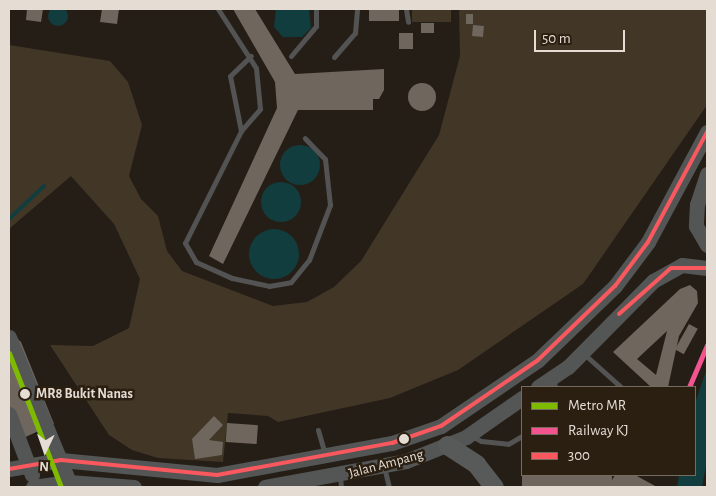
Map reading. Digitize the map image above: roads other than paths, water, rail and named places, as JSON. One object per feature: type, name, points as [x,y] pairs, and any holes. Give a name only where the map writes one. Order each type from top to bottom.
[{"type":"highway","points":[[447,445],[476,464],[494,487]]},
{"type":"street","name":"Jalan Ampang","points":[[9,469],[60,460],[217,474],[325,457],[402,440],[441,426],[479,404],[545,354],[615,286],[642,250],[707,132]]},
{"type":"street","points":[[707,174],[697,204],[696,226],[707,245]]},
{"type":"street","points":[[545,386],[583,352],[639,293],[671,268],[707,268]]},
{"type":"street","points":[[9,337],[70,485]]},
{"type":"street","name":"Jalan Ampang","points":[[265,487],[340,481],[384,467],[447,445],[470,434],[521,399]]},
{"type":"street","points":[[9,414],[35,487],[70,485],[134,487]]},
{"type":"lane","points":[[218,9],[251,56],[259,79],[260,109],[241,132],[186,243],[196,262],[232,278],[268,286],[291,282],[309,260],[330,205],[325,160],[305,138]]},
{"type":"lane","points":[[291,56],[316,26],[316,9]]},
{"type":"lane","points":[[334,57],[354,33],[357,9]]},
{"type":"lane","points":[[406,9],[408,22]]},
{"type":"lane","points":[[241,132],[230,76],[251,56]]},
{"type":"lane","points":[[583,352],[620,386]]},
{"type":"lane","points":[[318,430],[325,457]]},
{"type":"lane","points":[[470,434],[481,442],[508,444],[521,437]]},
{"type":"lane","points":[[384,467],[389,487]]},
{"type":"water","points":[[54,6],[62,6],[68,12],[68,20],[62,26],[54,26],[48,20],[48,12]]},
{"type":"water","points":[[276,9],[309,9],[311,28],[302,37],[283,37],[274,27]]},
{"type":"water","points":[[300,145],[314,151],[320,165],[314,179],[300,185],[286,179],[280,165],[286,151]]},
{"type":"water","points":[[281,182],[295,188],[301,202],[295,216],[281,222],[267,216],[261,202],[267,188]]},
{"type":"water","points":[[269,229],[279,229],[292,236],[299,249],[299,259],[292,272],[279,279],[269,279],[260,275],[253,268],[249,259],[249,249],[253,240],[260,233]]},
{"type":"water","points":[[707,368],[707,461],[702,487],[677,487],[679,476],[696,476],[696,400]]},
{"type":"waterway","points":[[9,219],[44,186]]},
{"type":"metro line","name":"MR","points":[[9,353],[61,487]]},
{"type":"rail line","name":"KJ","points":[[689,386],[707,345]]},
{"type":"place","name":"MR8 Bukit Nanas","points":[[25,394]]}]
